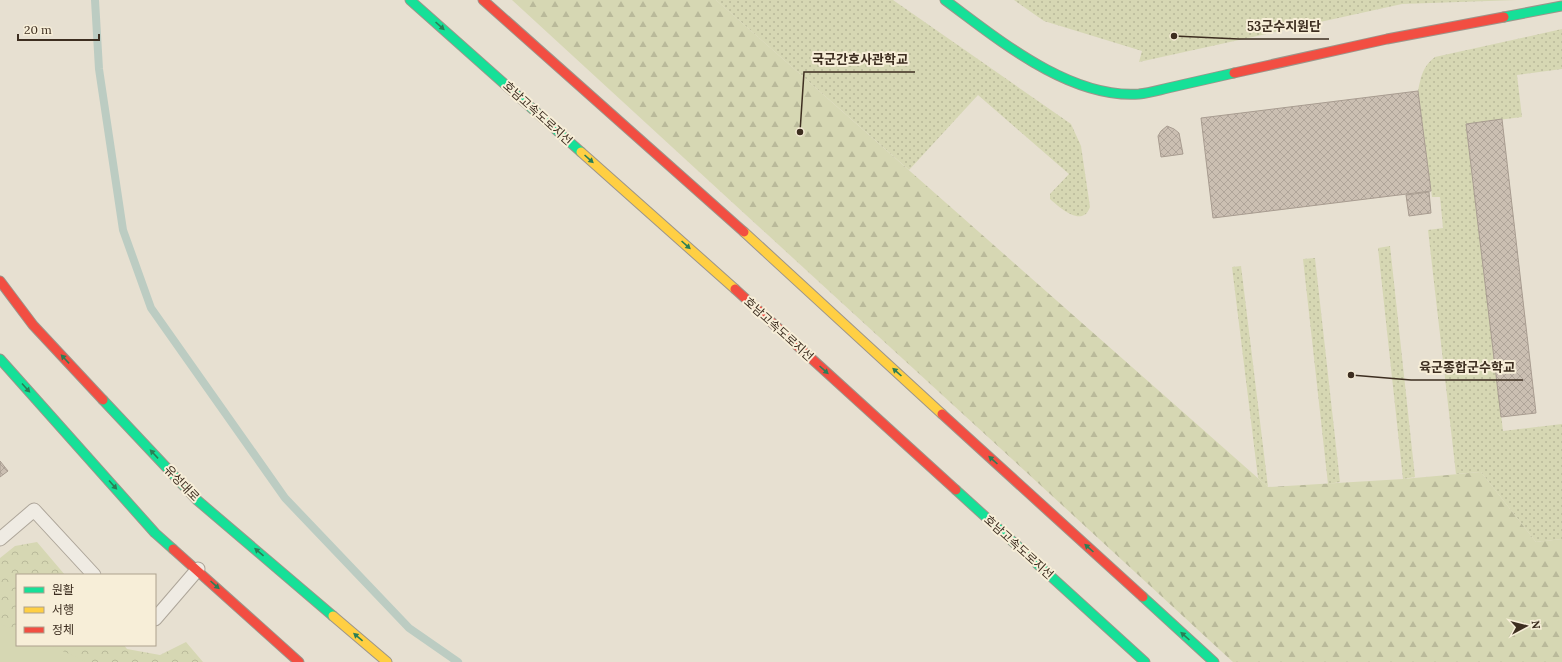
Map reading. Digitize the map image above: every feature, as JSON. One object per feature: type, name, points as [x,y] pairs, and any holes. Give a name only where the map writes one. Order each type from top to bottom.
[{"type":"main road","name":"호남고속도로지선","points":[[410,0],[694,252],[1145,662]]},
{"type":"main road","points":[[483,0],[721,211],[1214,662]]},
{"type":"main road","points":[[945,0],[1013,49],[1049,70],[1085,86],[1113,94],[1140,94],[1387,40],[1562,6]]},
{"type":"main road","name":"유성대로","points":[[0,281],[33,325],[197,500],[387,662]]},
{"type":"main road","points":[[0,359],[155,533],[198,569],[299,662]]},
{"type":"lane","points":[[0,539],[34,510],[93,574]]},
{"type":"lane","points":[[156,618],[198,569]]},
{"type":"green space","points":[[512,0],[716,0],[1268,487],[1403,479],[1481,472],[1536,542],[1562,539],[1562,662],[1233,662]]},
{"type":"green space","points":[[716,0],[893,0],[1071,124],[1081,146],[1090,207],[1087,213],[1082,216],[1071,214],[1059,207],[1050,199],[1050,194],[1069,174],[978,95],[909,170]]},
{"type":"green space","points":[[1014,0],[1517,0],[1402,4],[1139,62],[1142,51],[1044,21]]},
{"type":"green space","points":[[1562,29],[1562,69],[1517,75],[1522,117],[1466,124],[1503,431],[1562,424],[1562,539],[1536,542],[1481,472],[1456,474],[1428,230],[1443,228],[1440,197],[1432,197],[1418,91],[1423,72],[1431,60],[1435,57]]},
{"type":"green space","points":[[1390,246],[1415,477],[1403,479],[1378,248]]},
{"type":"green space","points":[[1315,258],[1340,482],[1328,484],[1303,259]]},
{"type":"green space","points":[[1241,266],[1268,487],[1258,478],[1232,267]]},
{"type":"green space","points":[[37,542],[64,574],[16,574],[16,646],[125,646],[127,649],[160,655],[186,642],[203,662],[0,662],[0,558],[15,546]]},
{"type":"green space","points":[[0,624],[16,631],[16,646],[51,646],[87,662],[0,662]]},
{"type":"building","points":[[1418,91],[1431,191],[1213,218],[1201,118]]},
{"type":"building","points":[[1502,119],[1536,413],[1501,417],[1466,124]]},
{"type":"building","points":[[1167,126],[1179,133],[1183,154],[1161,157],[1158,136]]},
{"type":"building","points":[[1429,192],[1431,213],[1409,216],[1406,195]]},
{"type":"building","points":[[0,461],[8,471],[0,477]]},
{"type":"waterway","points":[[95,0],[99,69],[123,230],[151,308],[285,498],[409,628],[458,662]]},
{"type":"traffic: fast","points":[[410,0],[581,152]]},
{"type":"traffic: fast","points":[[945,0],[988,32],[1036,64],[1061,77],[1087,87],[1113,93],[1139,94],[1234,73]]},
{"type":"traffic: fast","points":[[1504,17],[1562,6]]},
{"type":"traffic: fast","points":[[0,359],[155,533],[173,549]]},
{"type":"traffic: fast","points":[[103,400],[197,500],[333,616]]},
{"type":"traffic: fast","points":[[956,490],[1145,662]]},
{"type":"traffic: fast","points":[[1143,597],[1214,662]]},
{"type":"traffic: slow","points":[[581,152],[735,289]]},
{"type":"traffic: slow","points":[[744,232],[942,414]]},
{"type":"traffic: slow","points":[[333,616],[387,662]]},
{"type":"traffic: jam","points":[[483,0],[744,232]]},
{"type":"traffic: jam","points":[[1234,73],[1387,39],[1504,17]]},
{"type":"traffic: jam","points":[[0,281],[33,325],[103,400]]},
{"type":"traffic: jam","points":[[735,289],[956,490]]},
{"type":"traffic: jam","points":[[942,414],[1143,597]]},
{"type":"traffic: jam","points":[[173,549],[299,662]]},
{"type":"place","name":"53군수지원단","points":[[1174,36]]},
{"type":"place","name":"국군간호사관학교","points":[[800,132]]},
{"type":"place","name":"육군종합군수학교","points":[[1351,375]]}]
